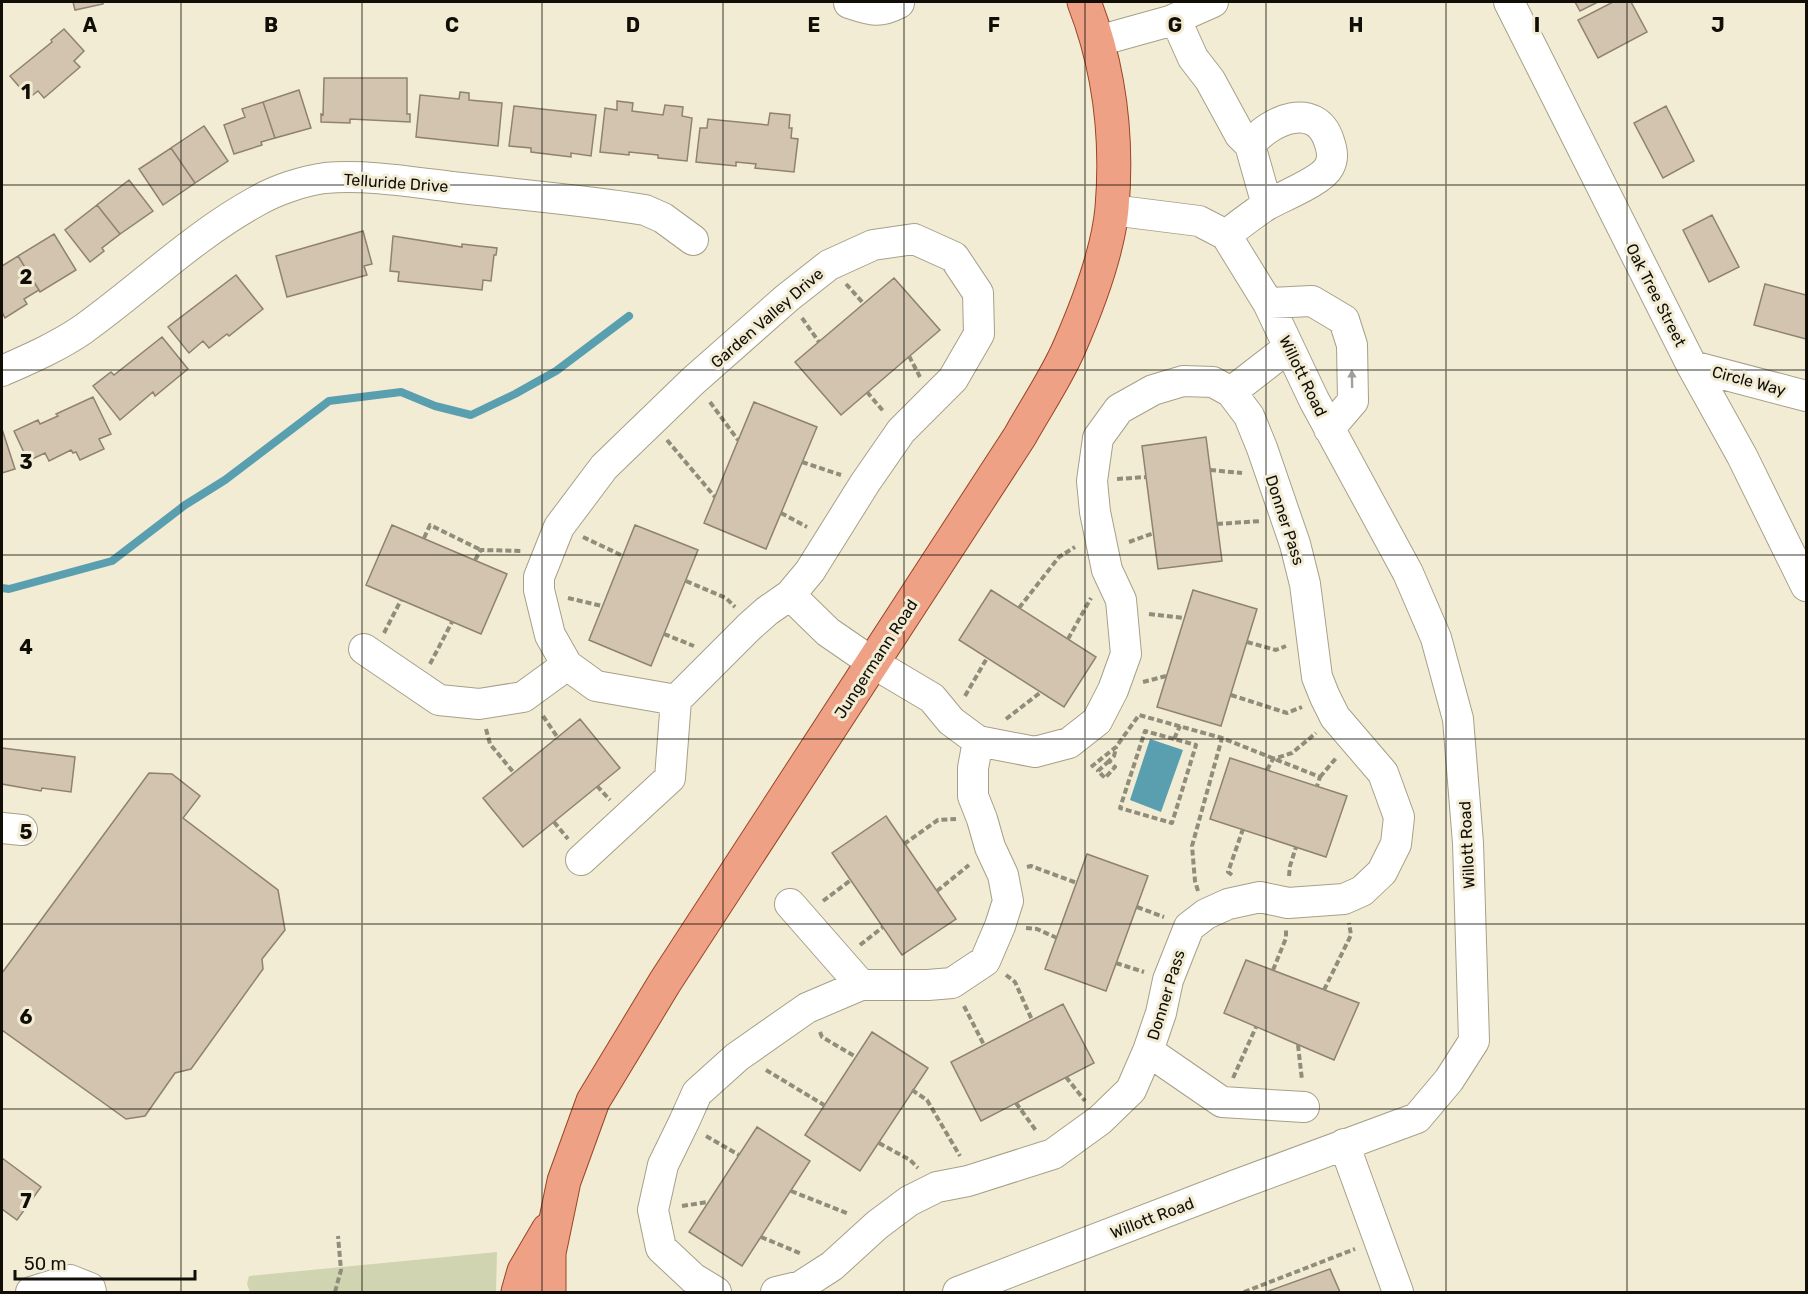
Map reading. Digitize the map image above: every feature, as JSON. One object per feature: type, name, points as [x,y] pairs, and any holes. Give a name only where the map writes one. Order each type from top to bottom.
[{"type":"main road","name":"Jungermann Road","points":[[549,1293],[549,1253],[564,1181],[593,1101],[665,982],[1020,436],[1069,349],[1100,268],[1112,210],[1114,154],[1110,90],[1098,41],[1084,2]]},
{"type":"main road","points":[[518,1293],[524,1271],[557,1215]]},
{"type":"street","points":[[843,2],[873,11],[888,9],[899,3]]},
{"type":"street","points":[[1098,41],[1173,11],[1213,2]]},
{"type":"street","name":"Oak Tree Street","points":[[1509,2],[1692,366],[1742,456],[1806,586]]},
{"type":"street","points":[[1173,11],[1193,58],[1210,80],[1240,135],[1250,145],[1267,205]]},
{"type":"street","points":[[1226,235],[1267,205],[1305,186],[1329,169],[1333,153],[1325,129],[1316,120],[1293,116],[1258,134],[1250,145]]},
{"type":"street","name":"Telluride Drive","points":[[2,371],[80,331],[227,218],[258,200],[292,186],[324,178],[356,178],[437,185],[645,210],[663,218],[693,240]]},
{"type":"street","name":"Willott Road","points":[[968,1291],[1344,1144],[1417,1118],[1449,1080],[1474,1041],[1468,843],[1458,719],[1436,638],[1408,573],[1329,429],[1268,303],[1226,235],[1199,220],[1112,210]]},
{"type":"street","name":"Garden Valley Drive","points":[[914,239],[954,257],[978,292],[978,333],[953,379],[902,431],[865,483],[816,563],[790,595],[767,611],[676,700],[596,686],[567,665],[550,635],[539,590],[539,577],[559,526],[604,467],[652,421],[693,381],[787,298],[829,265],[873,245],[914,239]]},
{"type":"street","points":[[1268,303],[1312,301],[1344,320],[1352,345],[1353,401],[1329,429]]},
{"type":"street","points":[[790,595],[828,632],[873,663],[932,698],[951,721],[978,741],[1035,752],[1069,743],[1097,721],[1113,690],[1126,654],[1121,600],[1107,570],[1095,512],[1092,481],[1098,438],[1119,409],[1154,390],[1183,381],[1213,382],[1231,392],[1289,347]]},
{"type":"street","name":"Circle Way","points":[[1692,366],[1806,396]]},
{"type":"street","name":"Donner Pass","points":[[776,1293],[801,1286],[832,1266],[877,1225],[909,1201],[937,1187],[1053,1154],[1100,1120],[1131,1090],[1148,1051],[1161,1013],[1168,980],[1189,927],[1206,914],[1228,904],[1274,900],[1344,899],[1362,891],[1382,872],[1396,844],[1399,817],[1383,773],[1330,707],[1317,678],[1305,584],[1287,519],[1249,416],[1231,392]]},
{"type":"street","points":[[369,652],[439,700],[479,704],[523,697],[567,665]]},
{"type":"street","points":[[581,860],[670,778],[676,700]]},
{"type":"street","points":[[716,1293],[693,1278],[661,1248],[653,1210],[663,1165],[697,1094],[737,1057],[807,1008],[861,985],[952,983],[985,961],[1008,901],[1004,875],[973,796],[973,768],[978,741]]},
{"type":"street","points":[[796,911],[861,985]]},
{"type":"street","points":[[1148,1051],[1222,1102],[1304,1107]]},
{"type":"street","points":[[1344,1144],[1398,1293]]},
{"type":"street","points":[[31,1292],[70,1280],[90,1288],[92,1293]]},
{"type":"path","points":[[693,381],[738,440]]},
{"type":"path","points":[[652,421],[715,497]]},
{"type":"path","points":[[802,462],[865,483]]},
{"type":"path","points":[[1217,524],[1287,519]]},
{"type":"path","points":[[424,538],[430,525],[482,550],[514,550]]},
{"type":"path","points":[[559,526],[623,556]]},
{"type":"path","points":[[1019,608],[1059,556],[1099,533]]},
{"type":"path","points":[[475,560],[482,550]]},
{"type":"path","points":[[1068,639],[1107,570]]},
{"type":"path","points":[[686,581],[726,598],[753,624]]},
{"type":"path","points":[[369,652],[401,600]]},
{"type":"path","points":[[1123,618],[1150,614],[1184,618]]},
{"type":"path","points":[[419,686],[452,622]]},
{"type":"path","points":[[1247,642],[1276,650],[1312,636]]},
{"type":"path","points":[[951,721],[987,658]]},
{"type":"path","points":[[978,741],[1041,692]]},
{"type":"path","points":[[1231,695],[1287,713],[1330,707]]},
{"type":"path","points":[[479,704],[490,744],[514,773]]},
{"type":"path","points":[[1267,770],[1274,759],[1292,753],[1330,707]]},
{"type":"path","points":[[1091,767],[1116,747],[1139,715],[1222,738],[1320,777],[1317,786]]},
{"type":"path","points":[[1174,739],[1180,726]]},
{"type":"path","points":[[1145,731],[1174,739],[1196,745],[1172,823],[1120,808],[1145,731]]},
{"type":"path","points":[[1206,914],[1195,881],[1192,846],[1222,738]]},
{"type":"path","points":[[1109,761],[1116,767],[1105,778],[1098,771],[1114,756],[1116,747]]},
{"type":"path","points":[[904,844],[938,820],[986,833],[937,891]]},
{"type":"path","points":[[1243,830],[1228,872],[1274,900],[1286,938],[1273,970]]},
{"type":"path","points":[[1004,875],[1031,866],[1077,883]]},
{"type":"path","points":[[796,911],[851,880]]},
{"type":"path","points":[[1324,990],[1351,935],[1344,899]]},
{"type":"path","points":[[985,961],[1015,982],[1032,1020]]},
{"type":"path","points":[[952,983],[984,1045]]},
{"type":"path","points":[[807,1008],[822,1037],[856,1057]]},
{"type":"path","points":[[1222,1102],[1256,1027]]},
{"type":"path","points":[[1298,1045],[1304,1107]]},
{"type":"path","points":[[737,1057],[772,1073],[824,1105]]},
{"type":"path","points":[[912,1090],[927,1100],[958,1150],[968,1180]]},
{"type":"path","points":[[1016,1103],[1053,1154]]},
{"type":"path","points":[[684,1122],[739,1155]]},
{"type":"path","points":[[879,1143],[910,1161],[937,1187]]},
{"type":"path","points":[[791,1191],[877,1225]]},
{"type":"path","points":[[335,1293],[341,1270],[338,1236]]},
{"type":"path","points":[[761,1238],[832,1266]]},
{"type":"path","points":[[1244,1293],[1379,1240]]},
{"type":"green space","points":[[497,1252],[496,1292],[250,1292],[247,1284],[249,1276]]},
{"type":"water","points":[[1150,739],[1183,750],[1161,812],[1130,800]]},
{"type":"building","points":[[73,2],[103,2],[103,4],[75,10]]},
{"type":"building","points":[[1575,2],[1598,2],[1580,11]]},
{"type":"building","points":[[1613,2],[1631,2],[1647,32],[1598,58],[1578,20]]},
{"type":"building","points":[[64,29],[84,51],[74,61],[80,67],[44,98],[38,91],[29,98],[10,76],[52,42],[51,40]]},
{"type":"building","points":[[324,78],[407,78],[407,114],[410,114],[410,122],[350,119],[350,123],[321,122]]},
{"type":"building","points":[[299,90],[311,128],[275,138],[263,102]]},
{"type":"building","points":[[460,92],[469,93],[469,100],[502,103],[498,146],[416,137],[420,95],[459,99]]},
{"type":"building","points":[[617,101],[633,103],[632,111],[663,115],[665,105],[683,107],[682,116],[692,118],[687,161],[629,152],[629,155],[600,152],[605,108],[617,110]]},
{"type":"building","points":[[263,102],[275,138],[234,154],[224,125],[245,117],[242,109]]},
{"type":"building","points":[[514,106],[596,115],[591,156],[571,153],[571,157],[531,152],[531,148],[509,146]]},
{"type":"building","points":[[1666,106],[1694,161],[1663,178],[1634,123]]},
{"type":"building","points":[[770,113],[790,115],[791,138],[798,139],[794,172],[755,168],[756,164],[736,162],[736,166],[696,162],[700,128],[707,128],[708,119],[768,125]]},
{"type":"building","points":[[204,126],[228,161],[195,183],[171,148]]},
{"type":"building","points":[[171,148],[195,183],[163,205],[139,169]]},
{"type":"building","points":[[129,180],[153,211],[120,234],[97,205]]},
{"type":"building","points":[[97,205],[120,234],[102,248],[104,251],[90,262],[65,230]]},
{"type":"building","points":[[1712,215],[1739,267],[1709,282],[1683,230]]},
{"type":"building","points":[[363,231],[372,264],[364,266],[367,275],[287,297],[276,256]]},
{"type":"building","points":[[54,234],[76,270],[40,292],[18,256]]},
{"type":"building","points":[[393,236],[462,247],[462,244],[497,248],[491,281],[483,280],[482,290],[398,281],[399,272],[390,271]]},
{"type":"building","points":[[18,256],[39,290],[24,299],[27,304],[5,318],[2,312],[2,266]]},
{"type":"building","points":[[236,275],[263,309],[229,336],[227,334],[209,348],[203,341],[189,353],[168,327]]},
{"type":"building","points":[[894,278],[940,330],[841,415],[795,362]]},
{"type":"building","points":[[1765,284],[1806,295],[1806,339],[1754,325]]},
{"type":"building","points":[[162,337],[188,369],[155,396],[153,392],[120,420],[93,386],[111,372],[114,375]]},
{"type":"building","points":[[93,397],[111,434],[99,439],[104,449],[80,460],[76,452],[73,453],[71,450],[49,461],[45,453],[28,461],[14,431],[38,420],[40,424]]},
{"type":"building","points":[[754,402],[817,427],[766,549],[704,523]]},
{"type":"building","points":[[2,429],[15,469],[2,473]]},
{"type":"building","points":[[1206,437],[1222,561],[1158,569],[1142,446]]},
{"type":"building","points":[[392,525],[507,574],[481,634],[366,585]]},
{"type":"building","points":[[635,525],[698,550],[651,666],[589,640]]},
{"type":"building","points":[[991,590],[1096,657],[1064,707],[959,640]]},
{"type":"building","points":[[1193,590],[1257,609],[1221,726],[1157,707]]},
{"type":"building","points":[[580,719],[620,768],[523,847],[483,798]]},
{"type":"building","points":[[2,748],[75,757],[71,792],[42,788],[41,791],[2,784]]},
{"type":"building","points":[[1230,758],[1347,796],[1326,857],[1210,819]]},
{"type":"building","points":[[149,773],[172,774],[200,796],[183,818],[278,890],[285,930],[262,959],[263,969],[191,1069],[175,1073],[145,1116],[126,1119],[2,1030],[2,973]]},
{"type":"building","points":[[886,816],[956,919],[902,955],[832,853]]},
{"type":"building","points":[[1087,854],[1148,876],[1106,991],[1045,969]]},
{"type":"building","points":[[1246,960],[1359,1003],[1334,1060],[1224,1013]]},
{"type":"building","points":[[1063,1004],[1094,1063],[981,1121],[951,1062]]},
{"type":"building","points":[[872,1032],[928,1068],[860,1171],[805,1135]]},
{"type":"building","points":[[757,1127],[810,1161],[742,1266],[689,1232]]},
{"type":"building","points":[[2,1158],[41,1187],[17,1220],[2,1209]]},
{"type":"building","points":[[1330,1269],[1340,1292],[1266,1292]]},
{"type":"waterway","points":[[2,588],[9,589],[112,561],[185,505],[225,480],[329,401],[401,392],[435,406],[471,415],[556,371],[629,316]]}]
